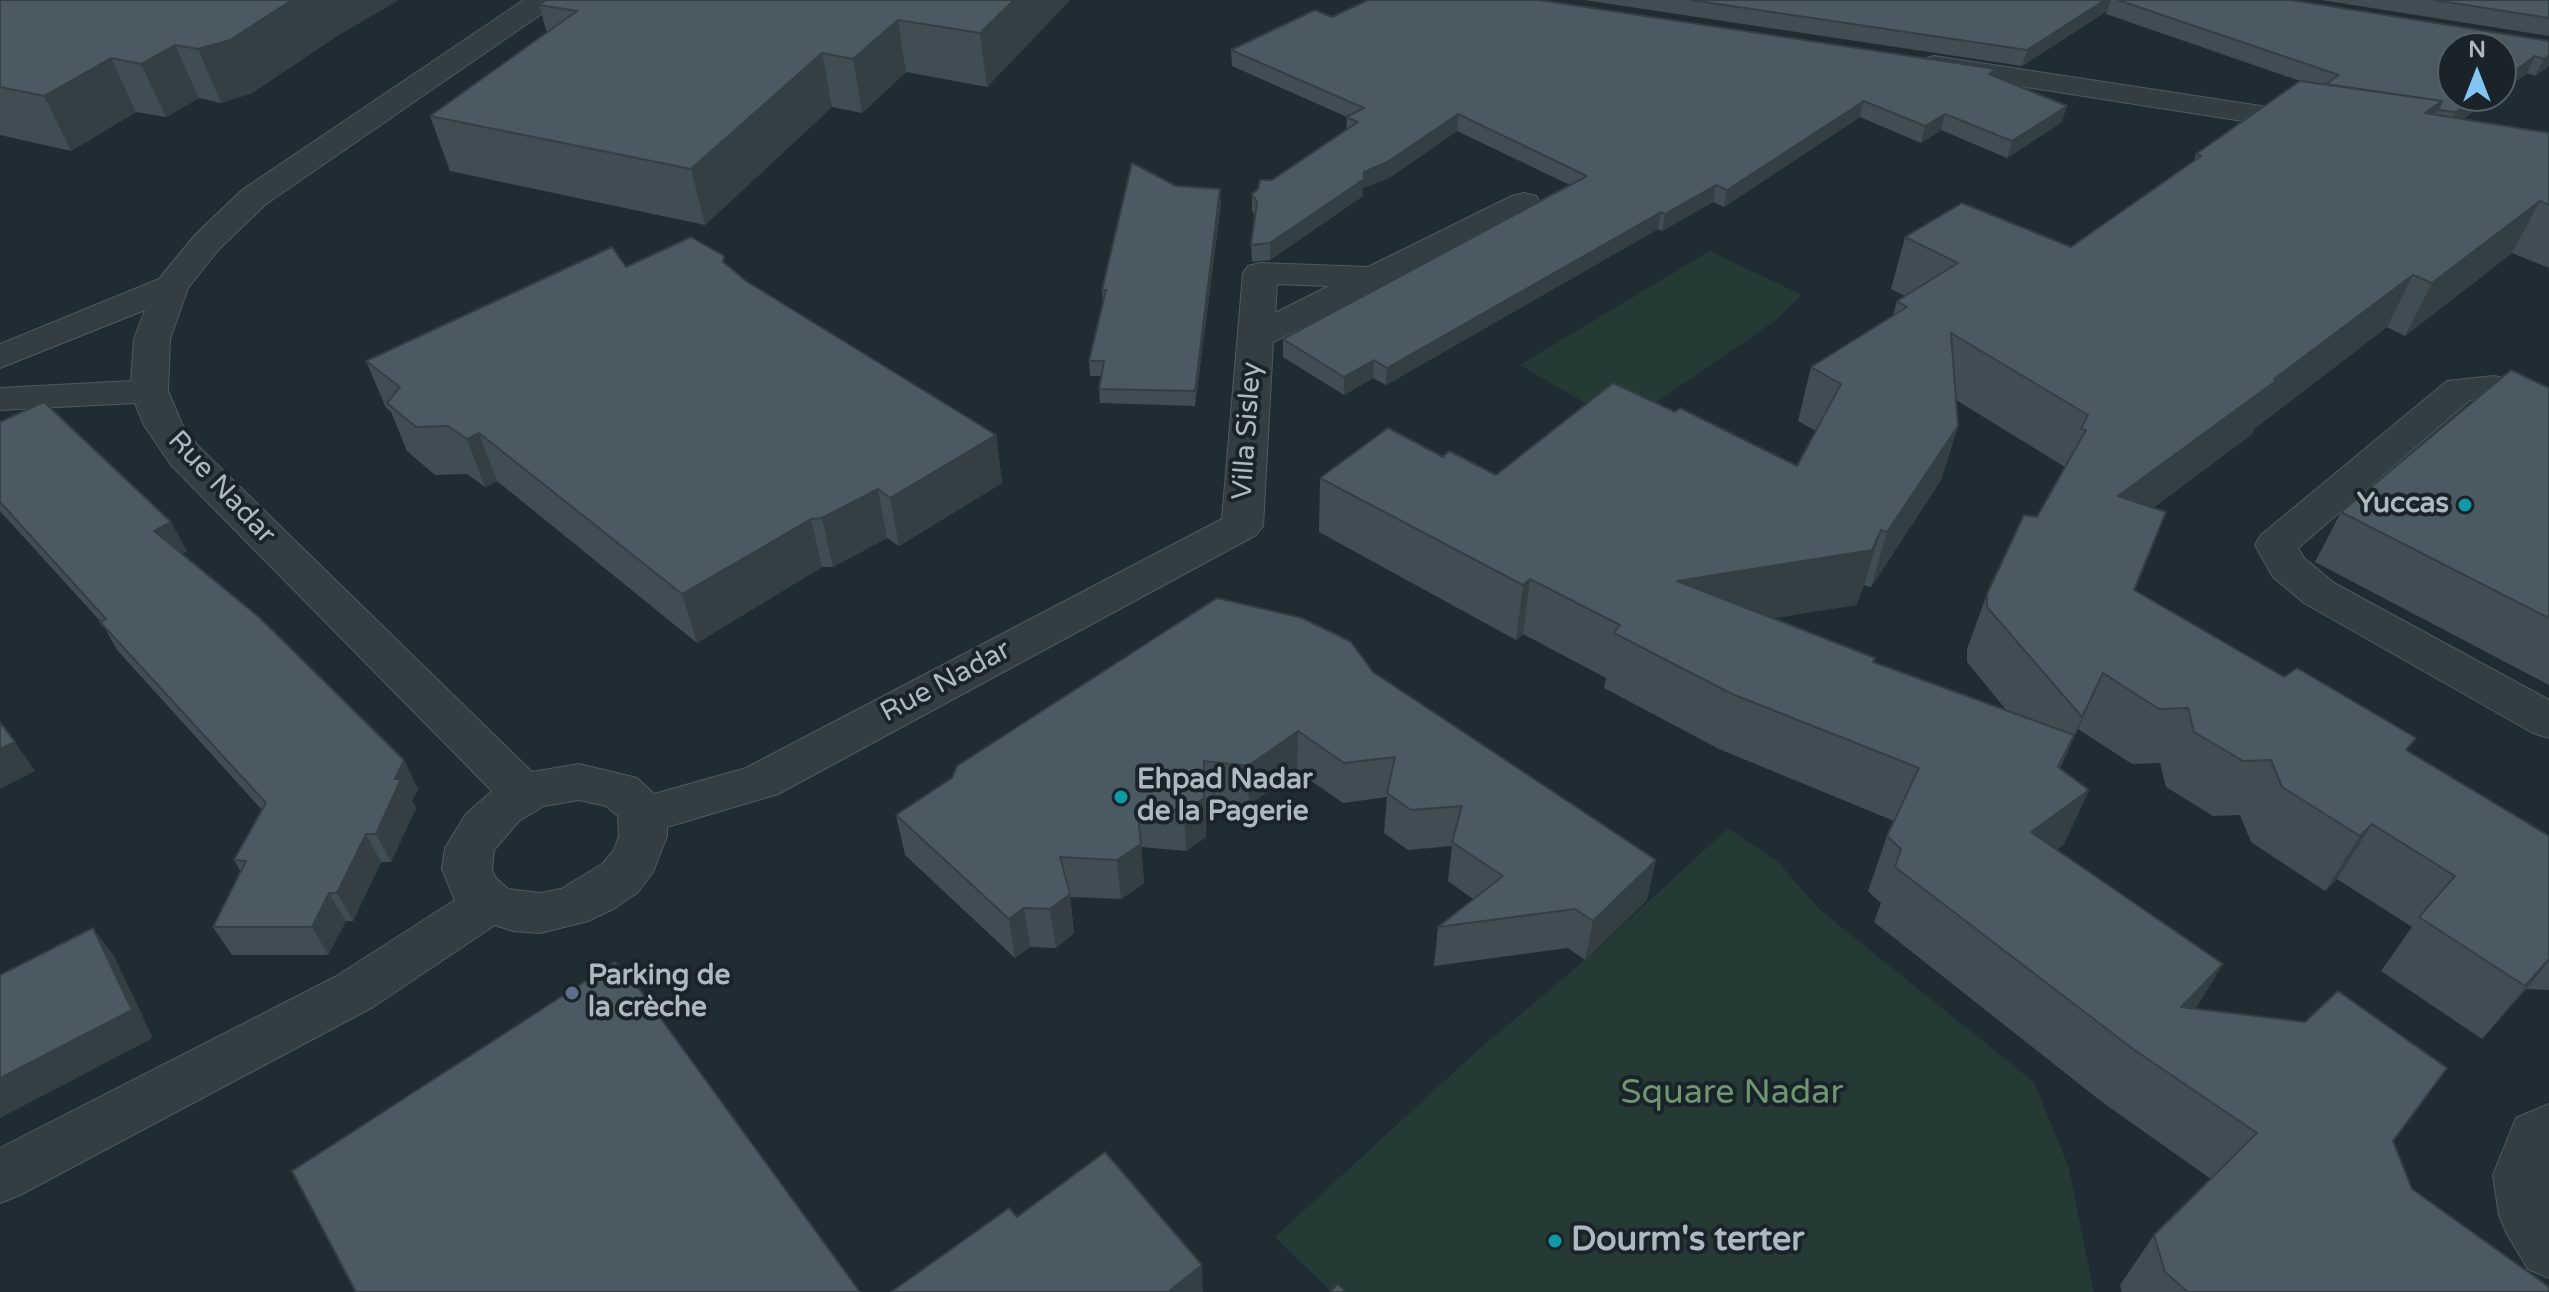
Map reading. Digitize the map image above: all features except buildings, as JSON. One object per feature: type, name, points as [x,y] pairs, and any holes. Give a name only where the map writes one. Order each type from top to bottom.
[{"type":"street","name":"Rue Nadar","points":[[543,0],[254,197],[207,242],[171,286],[152,339],[149,391],[163,425],[185,456],[523,792],[556,784],[601,784],[620,791],[634,802],[642,816],[761,781],[1242,526]]},
{"type":"street","points":[[1911,61],[2345,128]]},
{"type":"street","name":"Villa Sisley","points":[[1255,337],[1524,203]]},
{"type":"street","name":"Villa Sisley","points":[[1242,526],[1260,273],[1375,278]]},
{"type":"street","points":[[0,357],[171,286]]},
{"type":"street","points":[[2549,400],[2494,387],[2460,389],[2276,545],[2288,567],[2319,593],[2549,721]]},
{"type":"street","points":[[0,399],[149,391]]},
{"type":"street","name":"Rue Nadar","points":[[490,903],[474,888],[467,869],[470,848],[483,827],[502,808],[527,793],[556,784]]},
{"type":"street","points":[[0,1177],[354,992],[490,903],[513,911],[540,913],[570,907],[597,894],[620,878],[636,858],[643,836],[642,816]]},
{"type":"street","points":[[2549,1129],[2536,1136],[2522,1175],[2528,1215],[2549,1250]]},
{"type":"green space","points":[[1710,251],[1802,295],[1775,321],[1623,425],[1520,365]]},
{"type":"green space","name":"Square Nadar","points":[[1728,828],[1777,861],[1820,910],[2034,1082],[2069,1168],[2094,1292],[1331,1292],[1275,1237],[1478,1050],[1585,960]]},
{"type":"place","name":"Yuccas","points":[[2465,505]]},
{"type":"place","name":"Ehpad Nadar de la Pagerie","points":[[1121,797]]},
{"type":"place","name":"Parking de la crèche","points":[[572,993]]},
{"type":"place","name":"Dourm's terter","points":[[1555,1241]]}]
